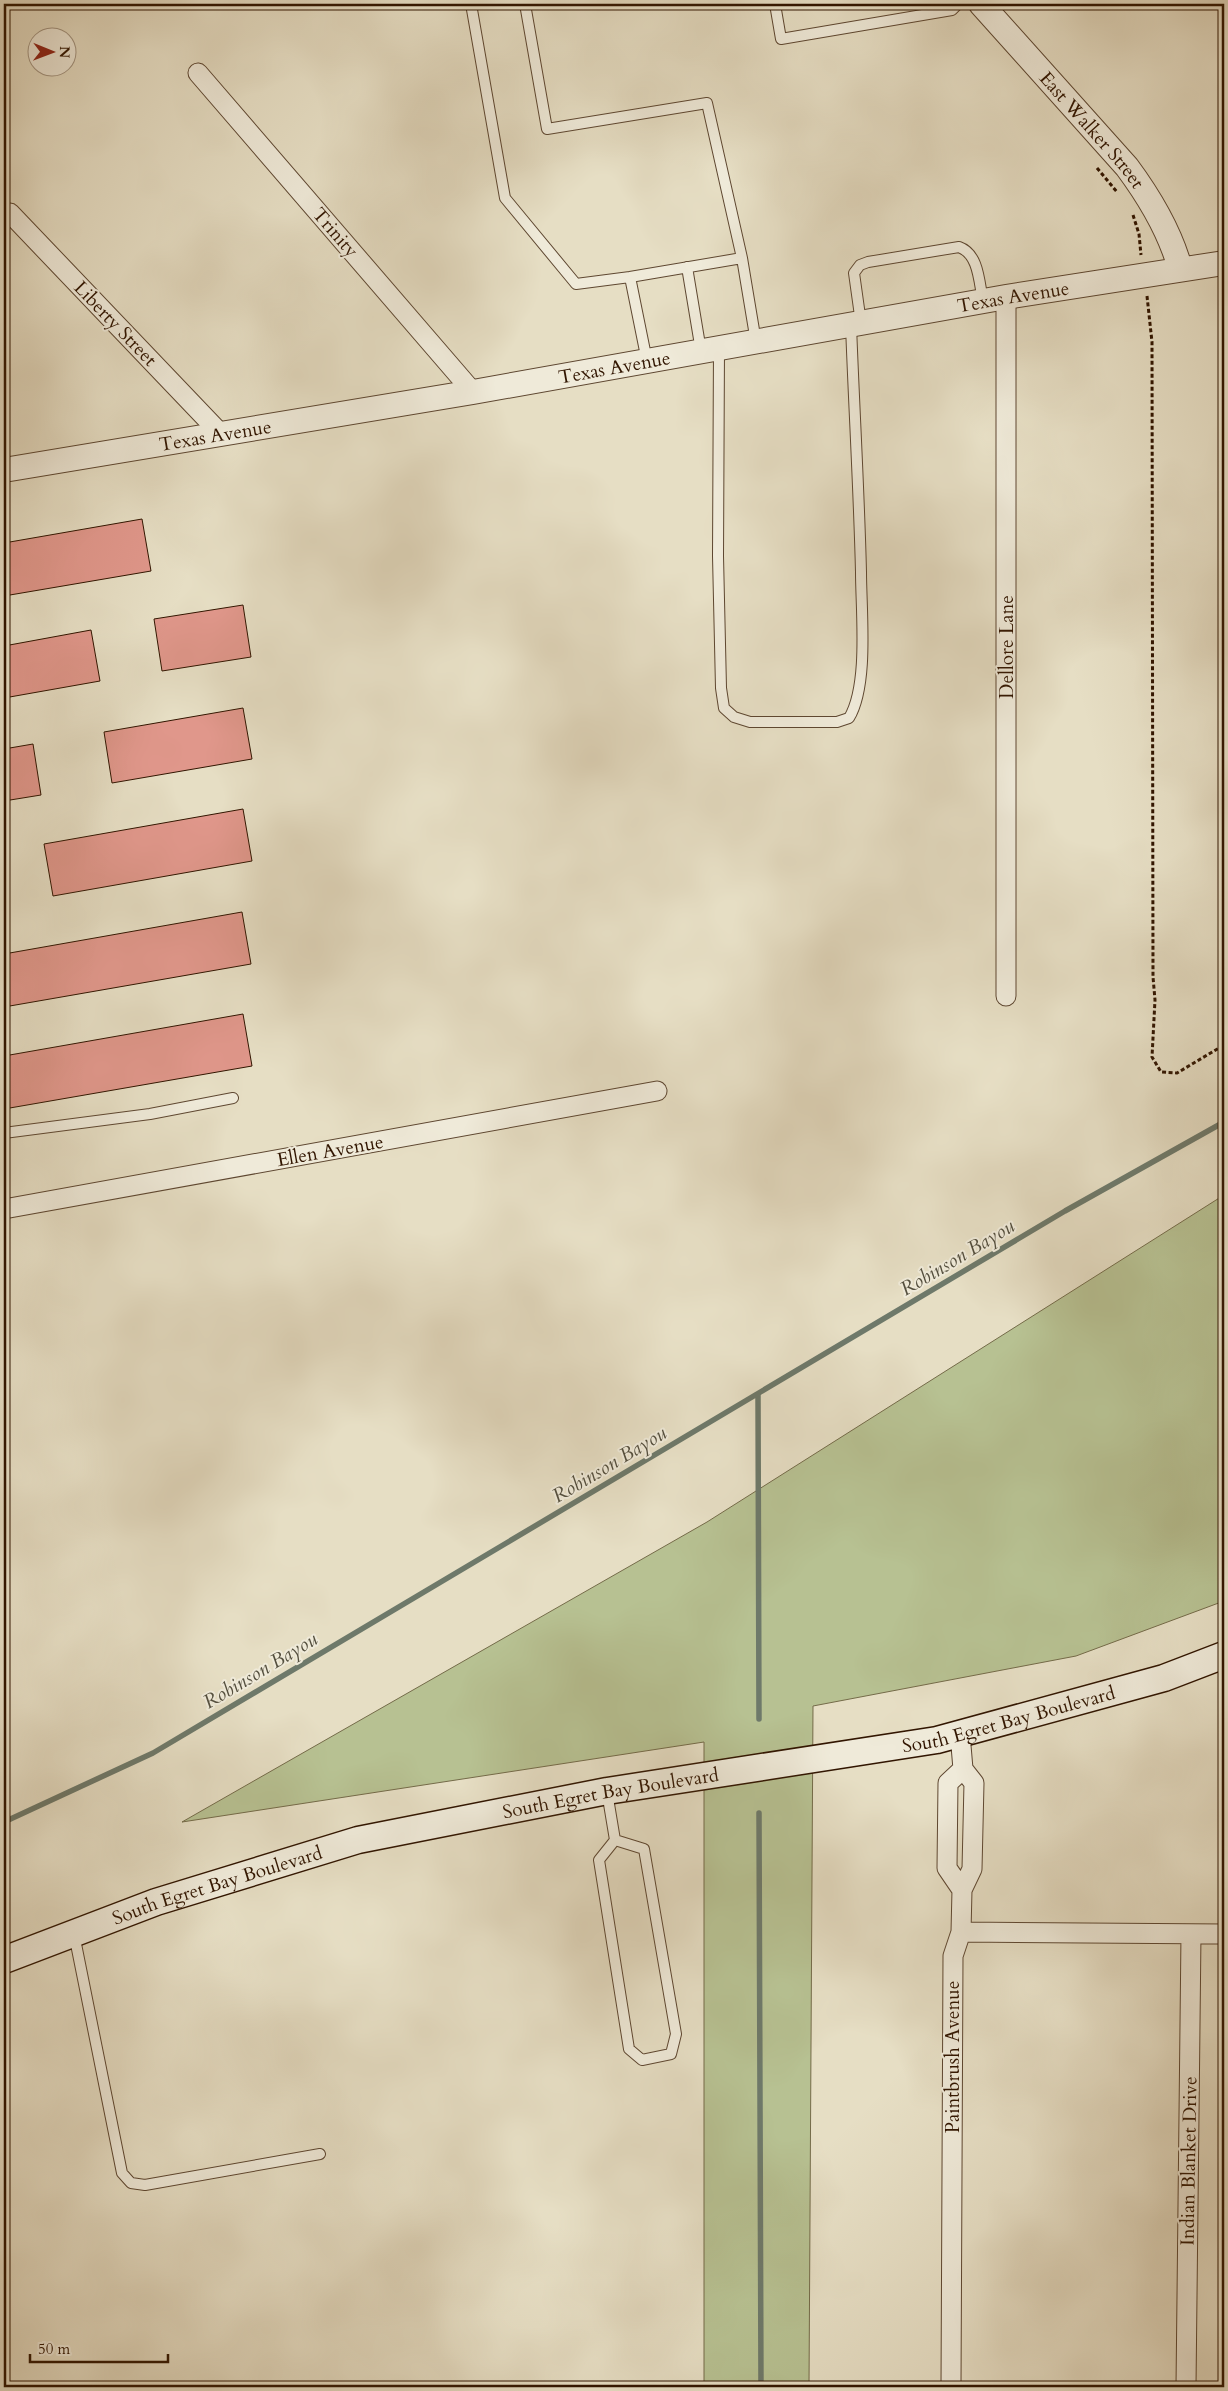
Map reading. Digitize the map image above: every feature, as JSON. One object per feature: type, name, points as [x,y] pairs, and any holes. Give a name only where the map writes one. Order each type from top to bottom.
[{"type":"main road","name":"South Egret Bay Boulevard","points":[[4,1960],[156,1902],[358,1840],[607,1791],[937,1740],[1164,1678],[1224,1655]]},
{"type":"street","name":"East Walker Street","points":[[981,4],[1132,174],[1148,195],[1176,253],[1180,268]]},
{"type":"street","name":"Trinity","points":[[198,73],[473,392]]},
{"type":"street","name":"Liberty Street","points":[[10,213],[221,434]]},
{"type":"street","name":"Texas Avenue","points":[[4,470],[473,392],[1006,297],[1180,268],[1224,263]]},
{"type":"street","name":"Dellore Lane","points":[[1006,297],[1006,996]]},
{"type":"street","name":"Ellen Avenue","points":[[4,1209],[657,1090]]},
{"type":"street","name":"Paintbrush Avenue","points":[[951,2387],[953,1956],[961,1932],[962,1890],[972,1869],[974,1783],[963,1769],[960,1734]]},
{"type":"street","points":[[962,1890],[947,1868],[948,1783],[963,1769]]},
{"type":"street","points":[[961,1932],[1224,1934]]},
{"type":"street","name":"Indian Blanket Drive","points":[[1186,2387],[1191,1934]]},
{"type":"lane","points":[[471,4],[505,198],[576,284],[742,258]]},
{"type":"lane","points":[[525,4],[547,129],[707,103],[742,258],[756,342]]},
{"type":"lane","points":[[775,4],[781,39],[952,10],[958,4]]},
{"type":"lane","points":[[687,267],[710,350],[721,688],[724,708],[734,717],[750,722],[837,722],[849,718],[856,706],[862,650],[854,273],[860,265],[868,262],[959,247],[969,250],[974,258],[983,301]]},
{"type":"lane","points":[[630,277],[647,361]]},
{"type":"lane","points":[[4,1133],[150,1114],[233,1098]]},
{"type":"lane","points":[[607,1791],[615,1840],[599,1860],[629,2049],[642,2060],[670,2054],[676,2034],[644,1850],[615,1840]]},
{"type":"lane","points":[[74,1934],[122,2173],[132,2183],[145,2185],[320,2154]]},
{"type":"path","points":[[1092,162],[1117,192]]},
{"type":"path","points":[[1130,208],[1139,234],[1150,309],[1152,342],[1153,977],[1155,1000],[1152,1023],[1152,1057],[1161,1072],[1177,1073],[1224,1045]]},
{"type":"green space","points":[[1224,1195],[1224,1601],[1076,1656],[813,1706],[809,2387],[704,2387],[704,1742],[182,1822],[707,1522]]},
{"type":"building","points":[[142,519],[151,571],[4,596],[4,543]]},
{"type":"building","points":[[243,605],[251,657],[162,671],[154,619]]},
{"type":"building","points":[[91,630],[100,681],[4,698],[4,646]]},
{"type":"building","points":[[243,708],[252,759],[112,783],[104,732]]},
{"type":"building","points":[[33,744],[41,795],[4,801],[4,749]]},
{"type":"building","points":[[243,809],[252,861],[53,896],[44,844]]},
{"type":"building","points":[[242,912],[251,964],[4,1007],[4,954]]},
{"type":"building","points":[[243,1014],[252,1066],[4,1109],[4,1056]]},
{"type":"waterway","name":"Robinson Bayou","points":[[4,1822],[153,1753],[1065,1211],[1224,1122]]},
{"type":"waterway","points":[[758,1394],[759,1719]]},
{"type":"waterway","points":[[759,1813],[761,2387]]}]
